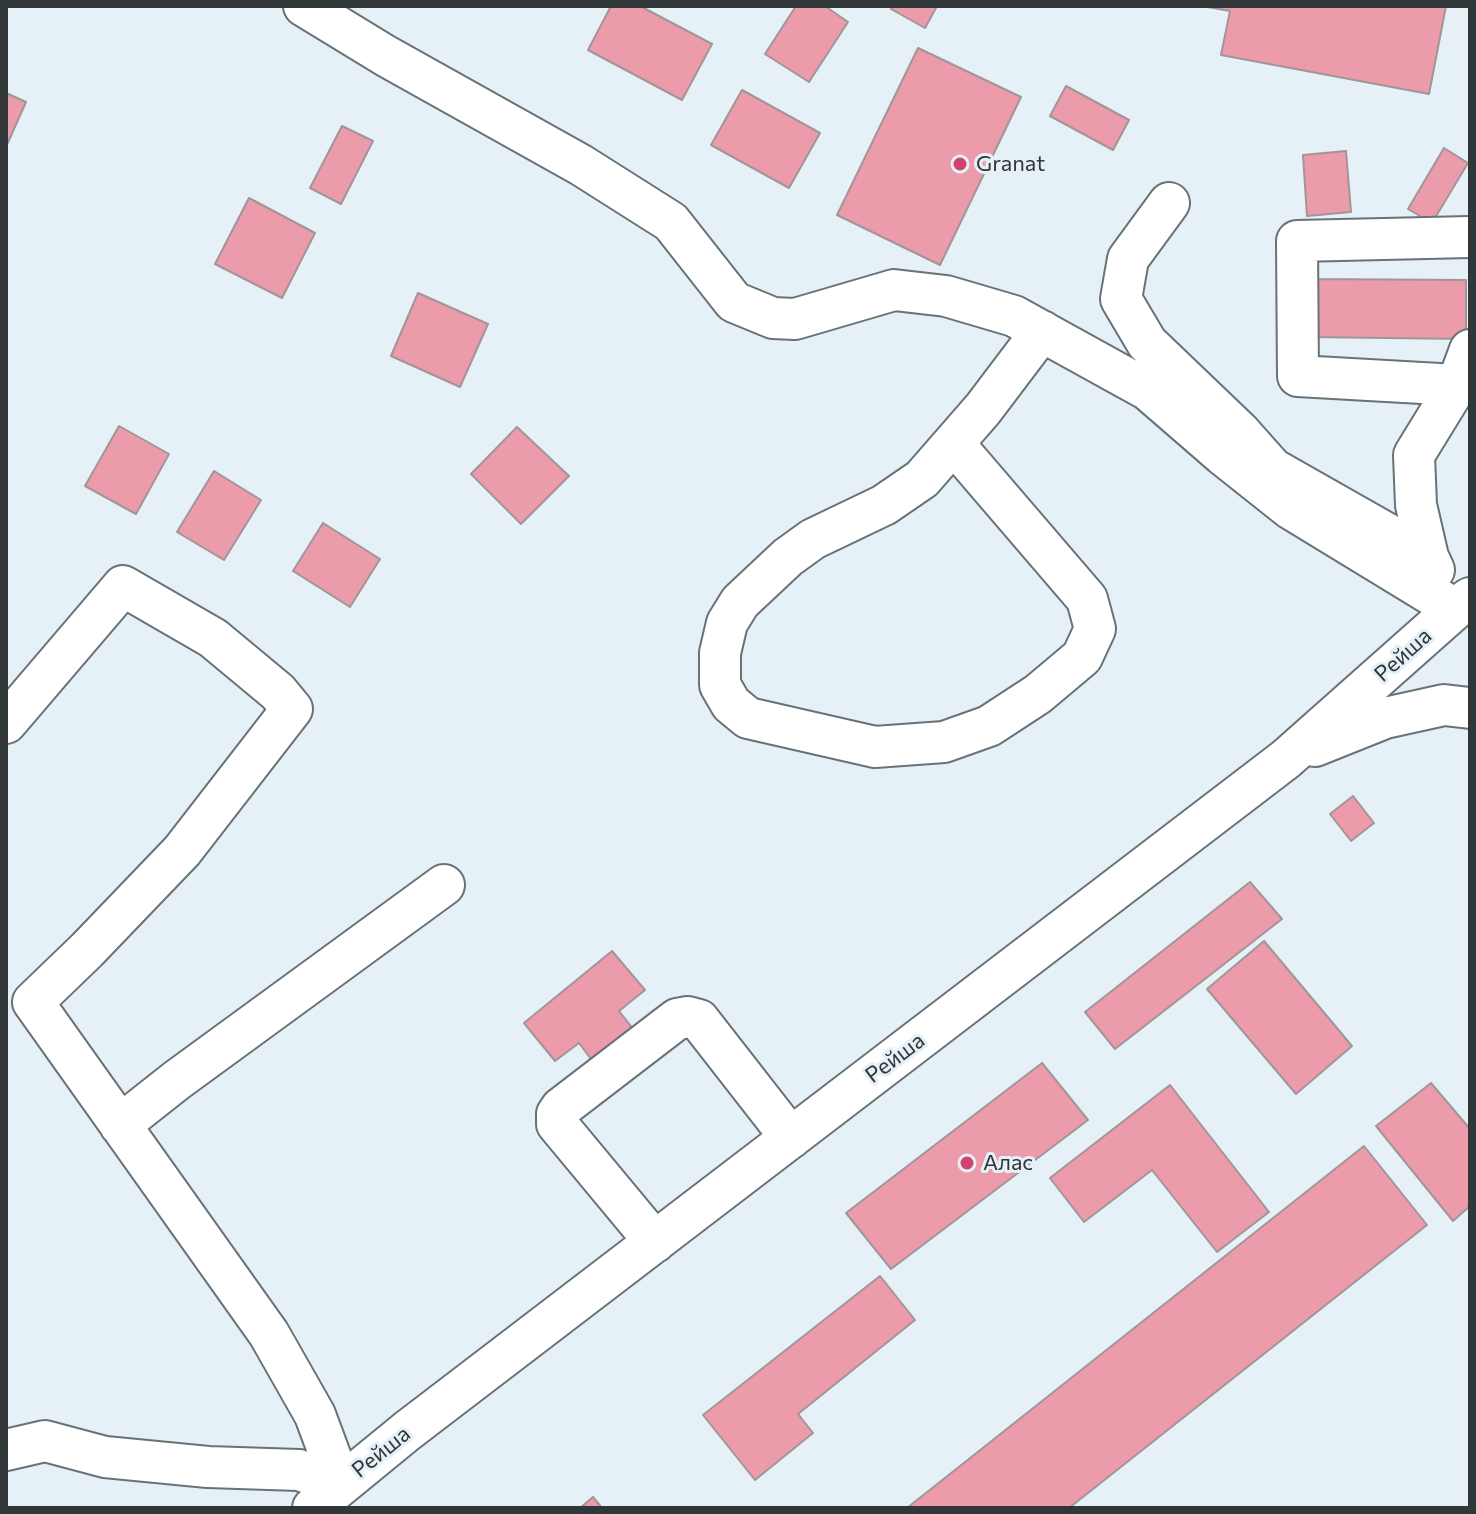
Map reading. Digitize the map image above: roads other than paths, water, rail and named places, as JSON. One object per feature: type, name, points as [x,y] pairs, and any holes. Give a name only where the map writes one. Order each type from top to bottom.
[{"type":"street","points":[[304,6],[386,56],[581,165],[671,222],[734,302],[773,318],[795,319],[894,290],[946,296],[1014,316],[1148,390],[1291,509],[1462,603]]},
{"type":"street","points":[[1169,203],[1128,259],[1121,299],[1147,343],[1241,433],[1273,469],[1428,557]]},
{"type":"street","points":[[1464,367],[1298,376],[1297,241],[1470,237]]},
{"type":"street","points":[[954,444],[1087,599],[1095,629],[1082,657],[1038,694],[989,726],[944,742],[875,747],[748,718],[731,704],[720,685],[720,653],[727,623],[740,602],[778,565],[813,539],[884,505],[922,479],[954,444],[1042,331]]},
{"type":"street","points":[[1462,603],[1428,557],[1416,505],[1414,455],[1464,367]]},
{"type":"street","points":[[6,723],[123,586],[213,638],[278,692],[292,709],[182,851],[33,1002],[269,1334],[315,1415],[327,1497]]},
{"type":"street","name":"Рейша","points":[[327,1497],[407,1431],[1286,759],[1462,603]]},
{"type":"street","points":[[1286,759],[1385,718],[1444,705],[1470,708]]},
{"type":"street","points":[[120,1125],[444,885]]},
{"type":"street","points":[[655,1242],[557,1124],[557,1114],[677,1019],[688,1017],[699,1020],[791,1138]]},
{"type":"street","points":[[6,1450],[45,1441],[105,1457],[208,1467],[299,1470],[327,1497]]},
{"type":"place","name":"Granat","points":[[960,164]]},
{"type":"place","name":"Алас","points":[[967,1163]]}]
